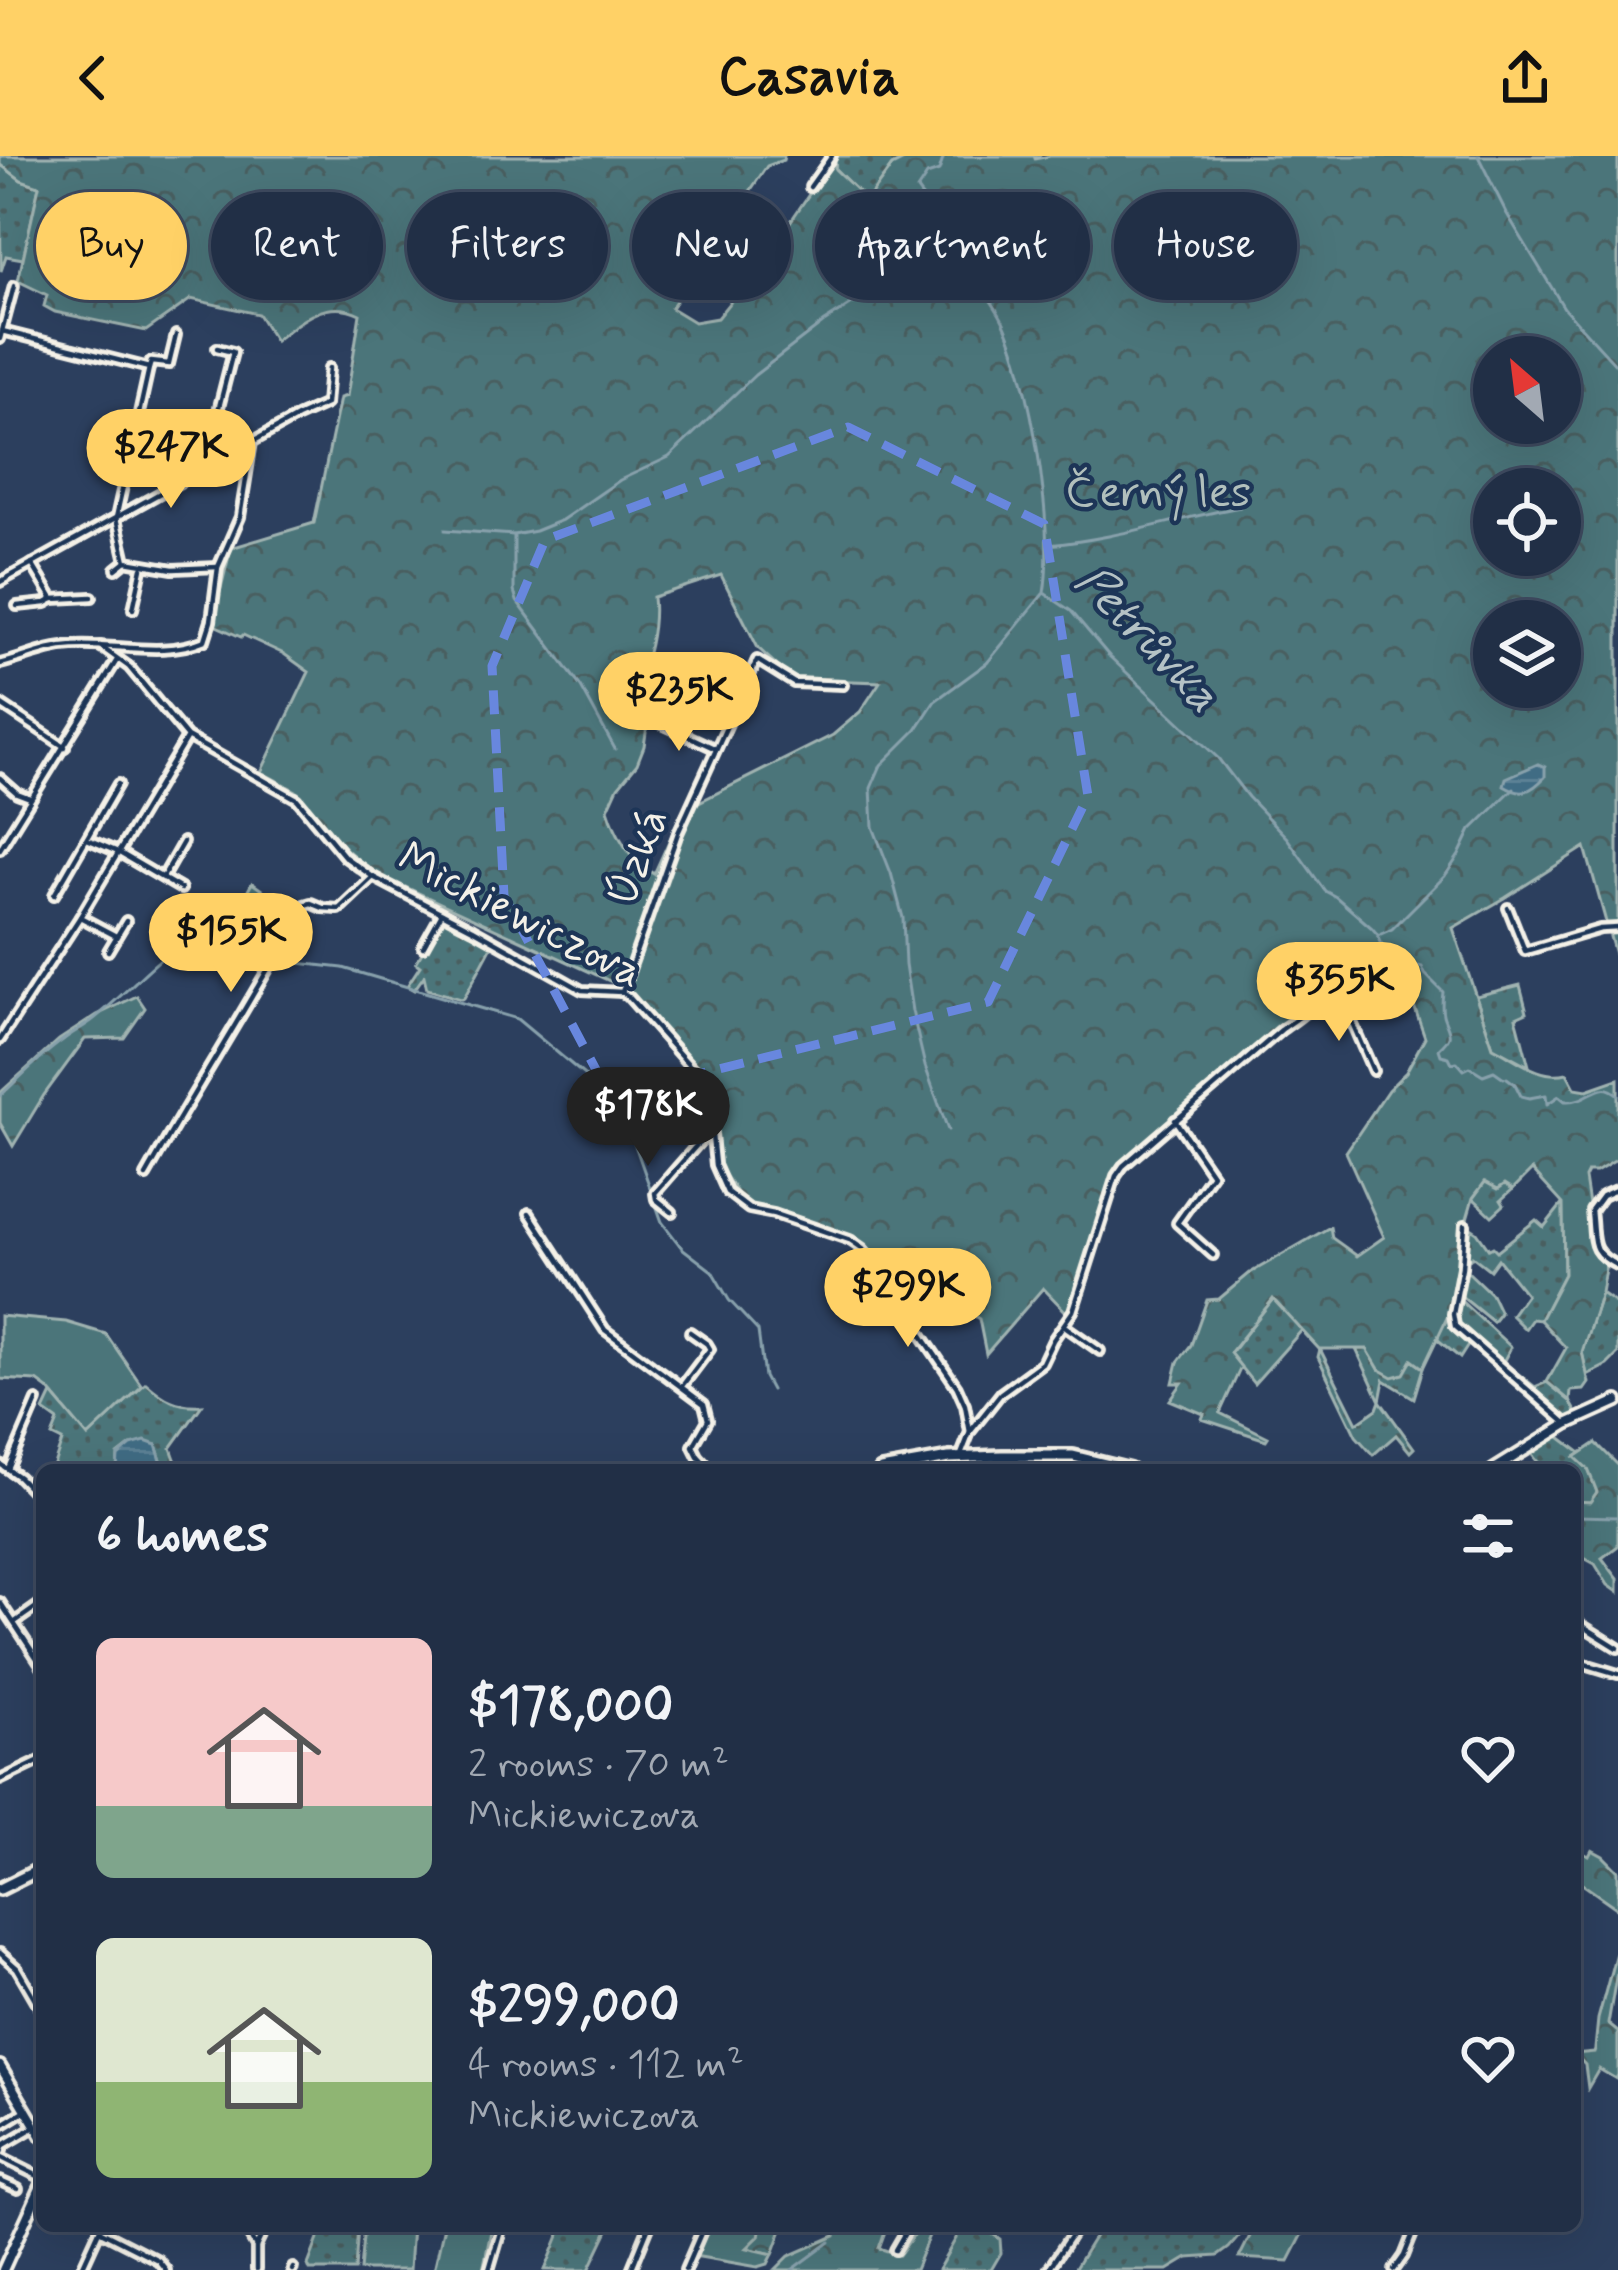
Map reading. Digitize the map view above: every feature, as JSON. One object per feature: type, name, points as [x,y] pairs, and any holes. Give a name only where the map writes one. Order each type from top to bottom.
[{"type":"main road","points":[[951,1461],[1073,1456],[1098,1464]]},
{"type":"main road","points":[[0,1889],[36,1871]]},
{"type":"street","points":[[810,188],[832,156]]},
{"type":"street","points":[[0,339],[14,286]]},
{"type":"street","points":[[2,331],[149,368]]},
{"type":"street","points":[[126,561],[116,518],[149,368],[151,362],[169,364],[176,335]]},
{"type":"street","points":[[202,470],[233,352],[217,349]]},
{"type":"street","points":[[0,582],[326,404],[329,368]]},
{"type":"street","points":[[2,666],[59,646],[174,649],[205,640],[218,567],[239,517],[252,442]]},
{"type":"street","points":[[126,561],[173,569],[218,567]]},
{"type":"street","points":[[116,569],[126,561]]},
{"type":"street","points":[[32,564],[53,599]]},
{"type":"street","points":[[133,609],[142,565]]},
{"type":"street","points":[[17,606],[92,597]]},
{"type":"street","name":"Mickiewiczova","points":[[104,646],[140,680],[187,737],[297,799],[345,857],[373,877],[582,990],[628,995],[707,1085],[715,1165],[722,1183],[741,1205],[850,1240],[863,1250],[886,1294],[921,1334],[957,1388],[970,1432]]},
{"type":"street","points":[[0,849],[118,658]]},
{"type":"street","name":"Úzká","points":[[622,992],[662,873],[757,660],[794,683],[843,685]]},
{"type":"street","points":[[0,704],[65,746]]},
{"type":"street","points":[[658,722],[716,749]]},
{"type":"street","points":[[0,1040],[187,737]]},
{"type":"street","points":[[0,778],[16,793],[31,798]]},
{"type":"street","points":[[54,895],[118,784]]},
{"type":"street","points":[[86,839],[181,889]]},
{"type":"street","points":[[163,877],[183,842]]},
{"type":"street","points":[[146,1176],[304,905],[339,909],[373,877]]},
{"type":"street","points":[[1508,908],[1526,951],[1600,928],[1618,928]]},
{"type":"street","points":[[423,947],[442,913]]},
{"type":"street","points":[[80,916],[116,936]]},
{"type":"street","points":[[108,950],[126,921]]},
{"type":"street","points":[[951,1461],[1001,1393],[1042,1363],[1073,1311],[1123,1166],[1331,988],[1341,997],[1373,1071]]},
{"type":"street","points":[[1175,1120],[1212,1174],[1177,1223],[1213,1255]]},
{"type":"street","points":[[671,1212],[656,1199],[656,1193],[710,1130]]},
{"type":"street","points":[[1618,1189],[1602,1196],[1591,1211],[1599,1256],[1618,1266]]},
{"type":"street","points":[[529,1213],[605,1330],[699,1398],[708,1420],[693,1446],[705,1464]]},
{"type":"street","points":[[1465,1225],[1455,1326],[1567,1424]]},
{"type":"street","points":[[1064,1325],[1100,1351]]},
{"type":"street","points":[[682,1386],[710,1349],[690,1332]]},
{"type":"street","points":[[1503,1464],[1567,1424],[1618,1400]]},
{"type":"street","points":[[8,1469],[38,1401]]},
{"type":"street","points":[[0,1464],[36,1495]]},
{"type":"street","points":[[0,1602],[36,1656]]},
{"type":"street","points":[[15,1622],[36,1607]]},
{"type":"street","points":[[1581,1625],[1618,1648]]},
{"type":"street","points":[[1581,1662],[1618,1674]]},
{"type":"street","points":[[0,1780],[36,1763]]},
{"type":"street","points":[[0,1954],[17,1968],[36,1999]]},
{"type":"street","points":[[0,2066],[36,2126],[4,2145],[0,2156],[36,2177]]},
{"type":"street","points":[[0,2126],[26,2110]]},
{"type":"street","points":[[0,2181],[18,2189]]},
{"type":"street","points":[[3,2270],[36,2195]]},
{"type":"street","points":[[81,2270],[98,2232]]},
{"type":"street","points":[[107,2232],[158,2260],[166,2270]]},
{"type":"street","points":[[247,2232],[256,2247]]},
{"type":"street","points":[[256,2270],[256,2247],[263,2232]]},
{"type":"street","points":[[489,2270],[500,2232]]},
{"type":"street","points":[[631,2270],[647,2232]]},
{"type":"street","points":[[685,2270],[701,2232]]},
{"type":"street","points":[[896,2250],[906,2232]]},
{"type":"street","points":[[1048,2270],[1072,2232]]},
{"type":"street","points":[[1394,2270],[1414,2232]]},
{"type":"highlighted area","points":[[848,427],[1044,524],[1088,796],[988,1002],[610,1096],[504,896],[492,666],[545,540]]},
{"type":"green space","name":"Černý les","points":[[0,156],[784,156],[767,166],[749,192],[632,192],[632,300],[676,300],[671,308],[694,322],[717,318],[732,300],[791,300],[791,221],[835,156],[835,169],[859,192],[815,192],[815,300],[1090,300],[1090,192],[873,192],[892,166],[912,156],[1618,156],[1618,965],[1585,847],[1453,928],[1493,1047],[1538,1071],[1567,1073],[1575,1088],[1587,1090],[1618,1079],[1618,1159],[1588,1172],[1585,1178],[1597,1257],[1606,1263],[1582,1352],[1589,1383],[1584,1390],[1571,1391],[1570,1401],[1547,1382],[1566,1348],[1540,1320],[1564,1274],[1563,1204],[1532,1170],[1513,1189],[1505,1184],[1498,1189],[1485,1182],[1473,1198],[1459,1246],[1456,1299],[1423,1368],[1412,1360],[1404,1374],[1393,1377],[1379,1369],[1367,1349],[1319,1349],[1273,1299],[1230,1353],[1241,1367],[1220,1413],[1268,1437],[1266,1440],[1202,1419],[1204,1414],[1170,1400],[1182,1383],[1173,1383],[1178,1362],[1191,1345],[1207,1300],[1219,1299],[1250,1273],[1330,1227],[1332,1238],[1357,1256],[1384,1237],[1346,1152],[1406,1072],[1425,1037],[1413,1003],[1395,985],[1373,976],[1308,1017],[1301,1009],[1119,1166],[1070,1316],[1043,1288],[986,1354],[979,1319],[859,1242],[745,1204],[721,1169],[711,1088],[629,990],[373,872],[342,846],[296,791],[261,772],[309,672],[284,654],[212,624],[231,548],[314,523],[340,398],[347,396],[360,314],[325,310],[275,341],[258,314],[191,299],[146,331],[55,312],[44,306],[46,300],[187,300],[187,192],[38,192],[39,186],[21,180],[0,164]],"holes":[[[721,575],[758,648],[792,679],[880,682],[860,712],[833,735],[683,810],[654,874],[625,846],[608,809],[644,746],[649,713],[638,685],[650,641],[653,597]]]},
{"type":"green space","points":[[836,156],[912,156],[892,166],[873,192],[858,192],[835,169]]},
{"type":"green space","points":[[0,164],[21,180],[39,186],[23,259],[6,256],[1,271]]},
{"type":"green space","name":"Černý les","points":[[36,200],[36,290],[18,281]]},
{"type":"green space","points":[[252,883],[273,898],[255,927],[246,930],[234,917]]},
{"type":"green space","points":[[443,917],[493,944],[461,999],[427,989],[424,976],[414,990],[407,986]]},
{"type":"green space","points":[[1520,985],[1527,1012],[1516,1017],[1529,1066],[1493,1047],[1476,996]]},
{"type":"green space","points":[[137,996],[145,1008],[124,1038],[85,1039],[13,1146],[0,1123],[0,1093],[59,1040]]},
{"type":"green space","points":[[1485,1181],[1513,1189],[1492,1216],[1473,1198]]},
{"type":"green space","points":[[1563,1203],[1564,1274],[1540,1320],[1532,1319],[1525,1329],[1511,1315],[1526,1294],[1498,1259],[1490,1270],[1472,1256],[1465,1264],[1464,1229],[1468,1226],[1477,1232],[1489,1249],[1497,1251],[1536,1220],[1544,1227]]},
{"type":"green space","points":[[1468,1272],[1491,1294],[1500,1313],[1493,1322],[1461,1296]]},
{"type":"green space","points":[[1601,1293],[1618,1305],[1618,1354],[1587,1375],[1582,1352]]},
{"type":"green space","points":[[1273,1298],[1302,1330],[1254,1384],[1230,1354]]},
{"type":"green space","points":[[1461,1301],[1511,1347],[1503,1362],[1535,1387],[1547,1382],[1570,1401],[1578,1415],[1567,1421],[1458,1327],[1454,1320]]},
{"type":"green space","points":[[1453,1306],[1451,1323],[1469,1344],[1460,1358],[1437,1339]]},
{"type":"green space","points":[[0,1316],[66,1322],[106,1334],[142,1386],[88,1437],[37,1381],[0,1379]]},
{"type":"green space","points":[[1320,1349],[1357,1423],[1377,1409],[1380,1401],[1414,1448],[1410,1452],[1396,1435],[1373,1455],[1356,1436],[1318,1357]]},
{"type":"green space","points":[[1356,1349],[1368,1349],[1379,1369],[1412,1360],[1423,1368],[1414,1398],[1384,1380],[1380,1401]]},
{"type":"green space","points":[[146,1383],[171,1401],[202,1405],[171,1448],[177,1464],[162,1464],[156,1445],[131,1445],[118,1455],[117,1464],[54,1464],[62,1441],[52,1436],[58,1421],[44,1411],[52,1394],[88,1436]]},
{"type":"green space","points":[[1556,1434],[1581,1453],[1575,1457],[1588,1469],[1597,1492],[1590,1502],[1581,1501],[1581,1464],[1539,1464],[1530,1452]]},
{"type":"green space","points":[[1596,1443],[1618,1465],[1618,1546],[1602,1558],[1618,1579],[1618,1592],[1595,1564],[1581,1556],[1581,1501],[1590,1502],[1597,1492],[1588,1469],[1575,1457]]},
{"type":"green space","points":[[1592,1850],[1618,1871],[1618,1909],[1581,1883],[1581,1852],[1589,1856]]},
{"type":"green space","points":[[1617,1949],[1608,2024],[1618,2032],[1618,2075],[1616,2079],[1599,2069],[1588,2088],[1581,2053],[1594,2052]]},
{"type":"green space","points":[[321,2232],[358,2232],[355,2270],[310,2270]]},
{"type":"green space","points":[[363,2232],[412,2232],[409,2270],[360,2270]]},
{"type":"green space","points":[[443,2232],[491,2232],[483,2270],[434,2270]]},
{"type":"green space","points":[[561,2232],[607,2232],[589,2270],[545,2270]]},
{"type":"green space","points":[[704,2232],[760,2232],[747,2248],[773,2254],[768,2264],[758,2267],[694,2256]]},
{"type":"green space","points":[[760,2232],[781,2232],[773,2254],[745,2248]]},
{"type":"green space","points":[[836,2232],[885,2232],[879,2248],[899,2255],[916,2232],[930,2232],[915,2270],[775,2270],[789,2256]]},
{"type":"green space","points":[[960,2232],[989,2232],[1000,2239],[1001,2253],[991,2270],[938,2270]]},
{"type":"green space","points":[[1097,2232],[1243,2232],[1218,2256],[1188,2258],[1168,2270],[1074,2270]]},
{"type":"green space","points":[[1252,2232],[1304,2232],[1289,2261],[1239,2258]]},
{"type":"water","points":[[1538,764],[1545,767],[1545,777],[1531,789],[1504,785],[1506,778]]},
{"type":"water","points":[[145,1441],[156,1445],[162,1464],[117,1464],[118,1456]]},
{"type":"waterway","name":"Petrůvka","points":[[944,156],[939,171],[927,175],[917,190],[995,307],[1013,346],[1031,416],[1043,494],[1044,593],[1071,611],[1110,657],[1218,758],[1287,838],[1325,891],[1378,935],[1391,967],[1422,967],[1443,992],[1442,1012],[1449,1034],[1439,1049],[1441,1055],[1464,1070],[1470,1067],[1483,1075],[1494,1071],[1504,1078]]},
{"type":"waterway","points":[[1478,156],[1564,308],[1618,367]]},
{"type":"waterway","points":[[615,749],[581,687],[517,601],[514,535],[562,520],[620,480],[669,457],[755,375],[859,300]]},
{"type":"waterway","points":[[1048,545],[1240,507]]},
{"type":"waterway","points":[[445,530],[514,535]]},
{"type":"waterway","points":[[948,1130],[912,1011],[903,918],[873,827],[871,788],[881,765],[916,730],[935,701],[987,663],[1043,594]]},
{"type":"waterway","points":[[1381,934],[1392,929],[1445,876],[1471,830],[1514,788]]},
{"type":"waterway","points":[[0,1096],[171,951],[228,922],[280,961],[343,968],[517,1019],[610,1098],[629,1128],[662,1222],[682,1248],[712,1271],[729,1300],[758,1331],[764,1377],[771,1390]]},
{"type":"waterway","points":[[1507,1078],[1521,1096],[1546,1095],[1547,1104],[1559,1096],[1574,1101],[1605,1089],[1618,1095]]},
{"type":"waterway","points":[[1581,1516],[1618,1517]]},
{"type":"waterway","points":[[792,2270],[830,2242]]}]
